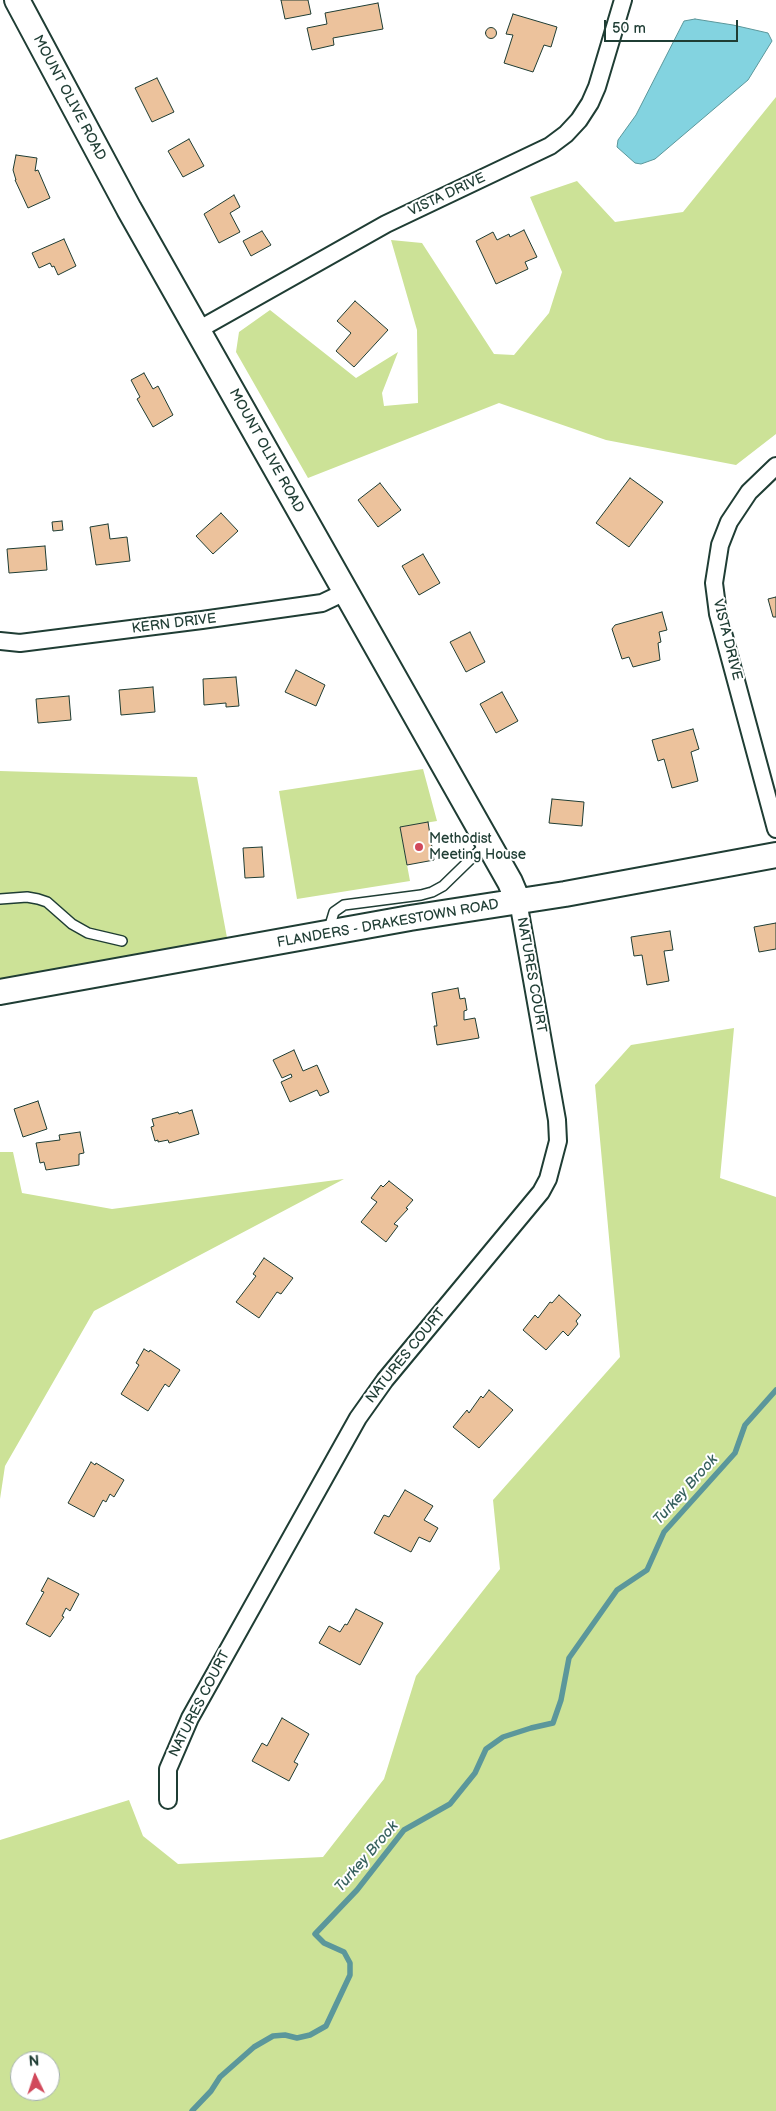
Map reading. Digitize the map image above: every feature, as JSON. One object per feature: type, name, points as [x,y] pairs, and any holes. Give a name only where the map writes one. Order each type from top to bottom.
[{"type":"street","name":"MOUNT OLIVE ROAD","points":[[17,0],[125,200],[510,882],[518,901]]},
{"type":"street","name":"VISTA DRIVE","points":[[198,330],[386,224],[550,146],[566,134],[579,120],[590,103],[597,87],[624,0]]},
{"type":"street","name":"VISTA DRIVE","points":[[776,466],[748,492],[729,522],[720,545],[714,583],[718,614],[776,829]]},
{"type":"street","name":"KERN DRIVE","points":[[0,641],[20,643],[322,603],[345,592]]},
{"type":"street","name":"FLANDERS - DRAKESTOWN ROAD","points":[[0,992],[776,855]]},
{"type":"street","name":"NATURES COURT","points":[[168,1800],[168,1769],[190,1718],[358,1418],[390,1374],[541,1192],[550,1173],[558,1141],[557,1120],[518,901]]},
{"type":"lane","points":[[332,932],[331,922],[334,912],[344,905],[432,892],[443,886],[480,850],[490,847]]},
{"type":"lane","points":[[0,899],[27,897],[47,902],[72,924],[88,933],[122,941]]},
{"type":"green space","points":[[776,97],[776,434],[736,465],[606,440],[499,403],[308,478],[236,352],[239,332],[270,310],[356,378],[398,352],[382,393],[384,406],[418,403],[417,330],[391,240],[422,243],[494,354],[514,355],[549,313],[562,272],[530,197],[577,181],[615,222],[683,212]]},
{"type":"green space","points":[[423,769],[437,821],[400,827],[410,881],[297,899],[279,791]]},
{"type":"green space","points":[[0,771],[197,777],[228,943],[0,981]]},
{"type":"green space","points":[[734,1028],[720,1178],[776,1197],[776,2111],[0,2111],[0,1840],[129,1800],[143,1836],[178,1864],[323,1857],[384,1779],[416,1676],[500,1569],[493,1500],[620,1357],[595,1085],[631,1045]]},
{"type":"green space","points":[[0,1152],[13,1152],[22,1193],[112,1209],[344,1179],[94,1311],[5,1466],[0,1499]]},
{"type":"water","points":[[695,19],[768,33],[772,41],[748,80],[655,159],[641,164],[635,163],[617,147],[618,140],[636,115],[684,21]]},
{"type":"building","points":[[281,0],[308,0],[311,14],[285,19]]},
{"type":"building","points":[[378,3],[383,29],[333,38],[334,45],[312,50],[307,28],[327,24],[325,13]]},
{"type":"building","points":[[513,14],[557,27],[551,47],[544,45],[533,72],[504,63],[513,35],[506,34]]},
{"type":"building","points":[[491,27],[497,33],[491,39],[485,33]]},
{"type":"building","points":[[157,78],[174,112],[152,122],[135,88]]},
{"type":"building","points":[[189,139],[204,166],[183,177],[168,151]]},
{"type":"building","points":[[16,155],[37,158],[35,171],[38,170],[50,198],[28,208],[15,180],[13,170]]},
{"type":"building","points":[[234,195],[240,207],[230,213],[240,232],[219,243],[204,214]]},
{"type":"building","points":[[524,230],[537,257],[525,262],[528,269],[496,284],[476,241],[493,232],[497,240],[509,234],[510,237]]},
{"type":"building","points":[[262,231],[271,245],[251,256],[243,241]]},
{"type":"building","points":[[64,239],[76,266],[58,275],[54,266],[52,267],[50,263],[39,268],[32,253]]},
{"type":"building","points":[[355,301],[388,330],[354,367],[336,351],[351,333],[337,321]]},
{"type":"building","points":[[144,373],[153,389],[158,386],[173,415],[153,427],[137,399],[140,397],[131,380]]},
{"type":"building","points":[[630,478],[663,502],[629,547],[596,523]]},
{"type":"building","points":[[380,483],[401,510],[378,527],[358,500]]},
{"type":"building","points":[[221,513],[238,531],[213,554],[196,536]]},
{"type":"building","points":[[62,521],[63,530],[53,531],[52,522]]},
{"type":"building","points":[[108,524],[110,539],[127,537],[130,561],[96,565],[90,527]]},
{"type":"building","points":[[45,546],[47,570],[9,573],[7,549]]},
{"type":"building","points":[[423,554],[440,583],[419,595],[402,566]]},
{"type":"building","points":[[776,597],[776,617],[773,617],[768,599]]},
{"type":"building","points":[[662,612],[667,630],[659,632],[661,642],[658,643],[660,660],[633,667],[629,657],[622,659],[612,629],[615,625]]},
{"type":"building","points":[[470,632],[485,662],[466,672],[450,642]]},
{"type":"building","points":[[296,670],[325,685],[316,706],[285,692]]},
{"type":"building","points":[[236,677],[239,706],[226,707],[226,703],[204,705],[203,679]]},
{"type":"building","points":[[153,687],[155,712],[121,715],[119,690]]},
{"type":"building","points":[[502,692],[518,721],[496,733],[480,704]]},
{"type":"building","points":[[69,696],[71,720],[38,723],[36,699]]},
{"type":"building","points":[[693,729],[699,749],[691,752],[698,781],[672,788],[664,759],[658,761],[652,740]]},
{"type":"building","points":[[552,799],[584,802],[582,826],[549,823]]},
{"type":"building","points":[[428,822],[434,860],[407,865],[400,827]]},
{"type":"building","points":[[262,847],[264,877],[245,878],[243,848]]},
{"type":"building","points":[[776,923],[776,949],[759,952],[754,927]]},
{"type":"building","points":[[670,931],[673,950],[664,951],[669,981],[647,985],[642,955],[634,956],[631,937]]},
{"type":"building","points":[[458,988],[460,999],[465,998],[467,1010],[464,1011],[464,1020],[475,1018],[479,1038],[437,1045],[434,1026],[437,1026],[432,993]]},
{"type":"building","points":[[294,1050],[303,1071],[317,1065],[329,1092],[320,1096],[317,1090],[290,1102],[281,1082],[292,1077],[291,1074],[282,1078],[273,1060]]},
{"type":"building","points":[[38,1101],[47,1129],[23,1137],[14,1109]]},
{"type":"building","points":[[192,1110],[199,1134],[169,1143],[168,1140],[155,1141],[151,1127],[154,1126],[152,1119]]},
{"type":"building","points":[[80,1132],[84,1153],[79,1154],[79,1165],[46,1170],[44,1162],[40,1163],[36,1143],[60,1140],[59,1135]]},
{"type":"building","points":[[389,1181],[413,1200],[406,1208],[408,1209],[394,1224],[398,1226],[386,1242],[361,1222],[377,1202],[371,1198],[381,1185],[383,1187]]},
{"type":"building","points":[[264,1258],[293,1278],[281,1294],[277,1292],[259,1318],[236,1302],[256,1276],[253,1274]]},
{"type":"building","points":[[559,1295],[581,1315],[576,1321],[578,1324],[568,1336],[563,1331],[546,1350],[523,1330],[535,1315],[538,1318],[550,1302],[552,1303]]},
{"type":"building","points":[[144,1349],[149,1352],[150,1350],[180,1370],[169,1387],[165,1384],[148,1411],[121,1394],[139,1365],[136,1363]]},
{"type":"building","points":[[489,1390],[513,1410],[479,1448],[453,1427],[467,1410],[469,1413],[481,1396],[483,1398]]},
{"type":"building","points":[[91,1462],[95,1465],[96,1463],[124,1480],[114,1497],[110,1494],[106,1502],[103,1500],[94,1517],[68,1503]]},
{"type":"building","points":[[405,1490],[433,1506],[424,1520],[438,1528],[430,1542],[419,1537],[411,1552],[374,1533],[384,1515],[389,1517]]},
{"type":"building","points":[[48,1578],[79,1594],[70,1611],[66,1608],[62,1616],[64,1617],[50,1637],[26,1624],[44,1592],[41,1591]]},
{"type":"building","points":[[356,1609],[383,1623],[360,1665],[319,1643],[329,1626],[340,1632],[345,1624],[347,1625]]},
{"type":"building","points":[[282,1718],[309,1734],[294,1762],[298,1764],[289,1781],[252,1761],[262,1743],[267,1746]]},
{"type":"waterway","name":"Turkey Brook","points":[[192,2111],[211,2091],[220,2077],[254,2047],[273,2036],[285,2035],[297,2038],[310,2035],[326,2026],[350,1975],[350,1963],[344,1952],[324,1943],[315,1934],[357,1890],[404,1830],[450,1804],[475,1773],[486,1749],[503,1737],[553,1723],[561,1700],[569,1658],[617,1590],[647,1570],[664,1532],[735,1453],[745,1425],[776,1390]]},
{"type":"place","name":"Methodist Meeting House","points":[[419,847]]}]
